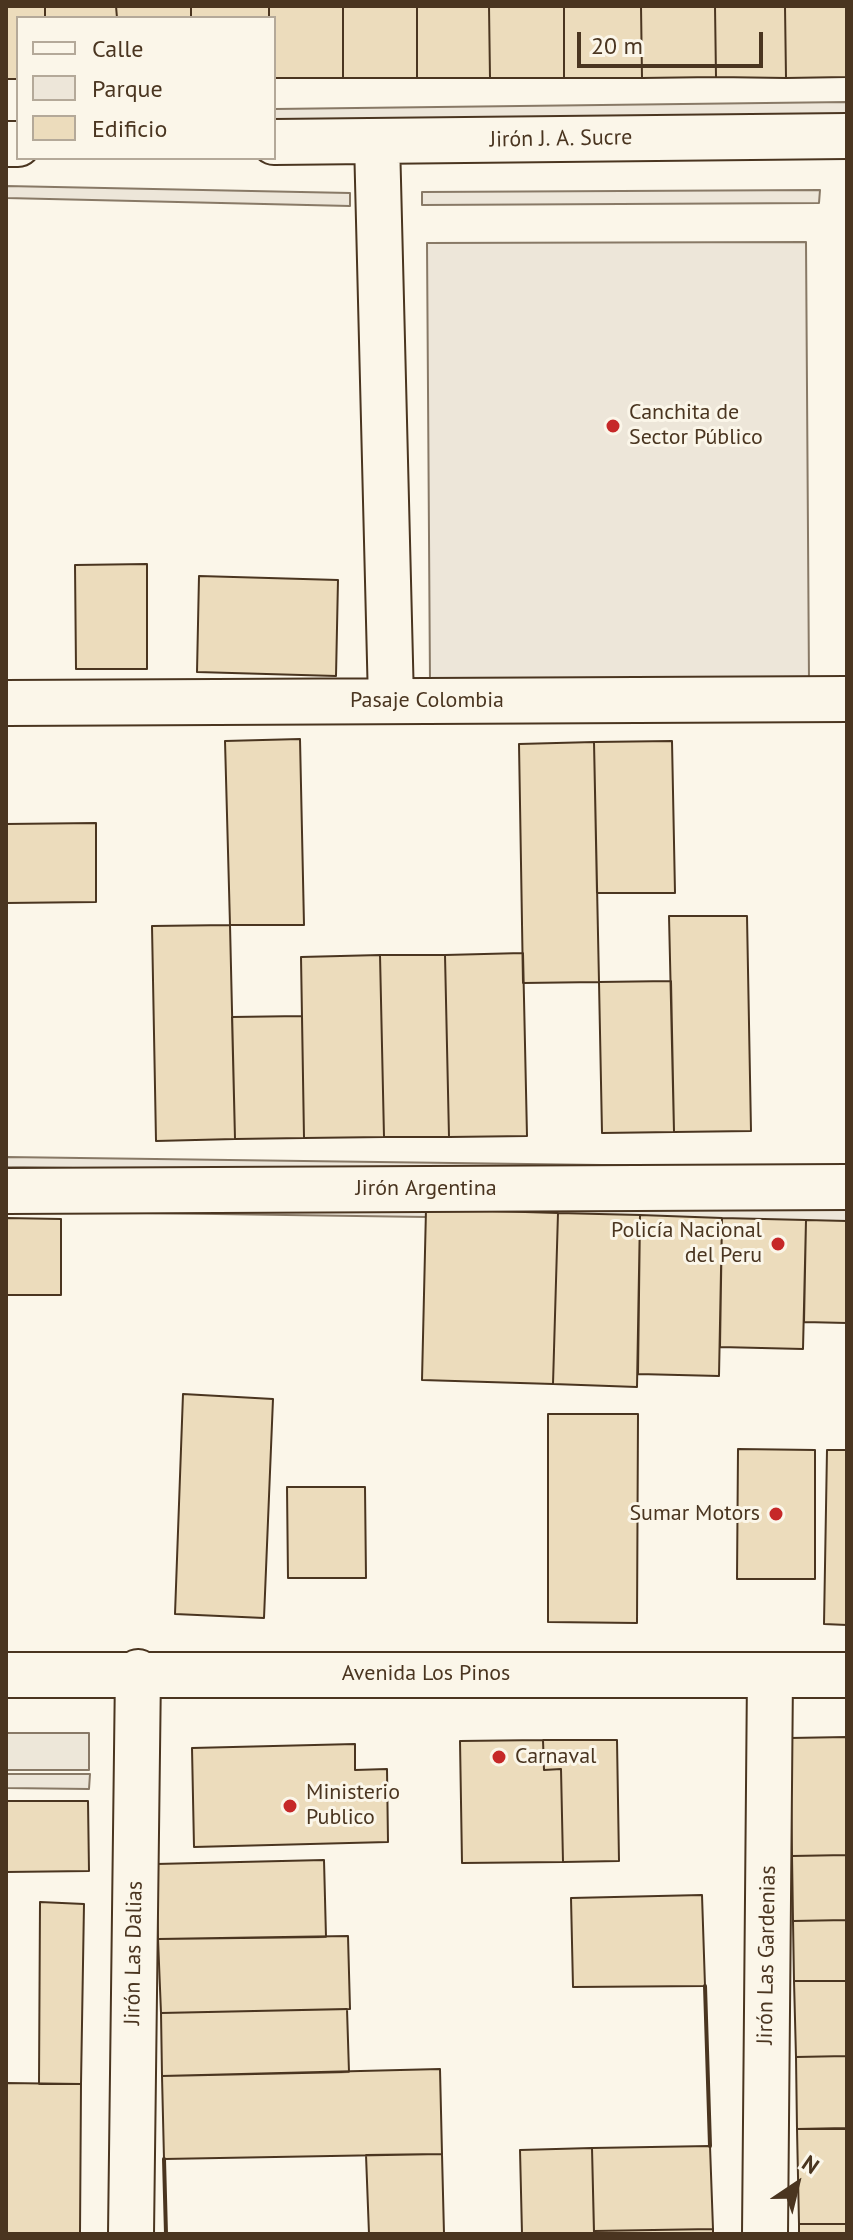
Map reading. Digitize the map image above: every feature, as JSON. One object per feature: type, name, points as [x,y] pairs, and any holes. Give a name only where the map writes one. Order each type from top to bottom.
[{"type":"street","name":"Jirón J. A. Sucre","points":[[276,142],[847,136]]},
{"type":"street","points":[[377,141],[391,701]]},
{"type":"street","name":"Pasaje Colombia","points":[[6,703],[847,699]]},
{"type":"street","name":"Jirón Argentina","points":[[6,1191],[847,1187]]},
{"type":"street","name":"Avenida Los Pinos","points":[[6,1675],[138,1672],[847,1675]]},
{"type":"street","name":"Jirón Las Dalias","points":[[131,2234],[138,1672]]},
{"type":"street","name":"Jirón Las Gardenias","points":[[765,2234],[770,1675]]},
{"type":"green space","points":[[847,102],[847,128],[276,134],[276,109]]},
{"type":"green space","points":[[6,186],[350,193],[350,206],[6,198]]},
{"type":"green space","points":[[820,190],[819,203],[422,205],[422,192]]},
{"type":"green space","points":[[806,242],[809,681],[430,683],[427,243]]},
{"type":"green space","points":[[6,1157],[825,1168],[825,1179],[6,1167]]},
{"type":"green space","points":[[847,1209],[847,1223],[6,1211]]},
{"type":"green space","points":[[6,1774],[90,1774],[89,1789],[6,1788]]},
{"type":"shaded area","points":[[6,1733],[89,1733],[89,1770],[6,1770]]},
{"type":"building","points":[[6,6],[45,6],[45,16],[16,16],[16,79],[6,79]]},
{"type":"building","points":[[45,6],[116,6],[117,16],[45,16]]},
{"type":"building","points":[[116,6],[191,6],[191,16],[117,16]]},
{"type":"building","points":[[191,6],[269,6],[269,16],[191,16]]},
{"type":"building","points":[[269,6],[343,6],[343,78],[276,78],[276,16],[269,16]]},
{"type":"building","points":[[343,6],[417,6],[417,78],[343,78]]},
{"type":"building","points":[[417,6],[489,6],[490,78],[417,78]]},
{"type":"building","points":[[489,6],[564,6],[564,78],[490,78]]},
{"type":"building","points":[[564,6],[641,6],[642,78],[564,78]]},
{"type":"building","points":[[641,6],[715,6],[716,77],[642,78]]},
{"type":"building","points":[[715,6],[785,6],[786,78],[716,77]]},
{"type":"building","points":[[785,6],[847,6],[847,77],[786,78]]},
{"type":"building","points":[[147,564],[147,669],[76,669],[75,565]]},
{"type":"building","points":[[199,576],[338,580],[336,676],[197,672]]},
{"type":"building","points":[[300,739],[304,925],[230,925],[225,741]]},
{"type":"building","points":[[672,741],[675,893],[597,893],[594,742]]},
{"type":"building","points":[[594,742],[599,982],[523,983],[519,744]]},
{"type":"building","points":[[96,823],[96,902],[6,903],[6,824]]},
{"type":"building","points":[[669,916],[747,916],[751,1131],[674,1132]]},
{"type":"building","points":[[230,925],[235,1139],[156,1141],[152,926]]},
{"type":"building","points":[[523,953],[527,1136],[449,1137],[445,955]]},
{"type":"building","points":[[380,955],[445,955],[449,1137],[384,1137]]},
{"type":"building","points":[[380,955],[384,1137],[304,1138],[301,957]]},
{"type":"building","points":[[671,981],[674,1132],[602,1133],[599,982]]},
{"type":"building","points":[[302,1016],[304,1138],[235,1139],[232,1017]]},
{"type":"building","points":[[426,1209],[558,1213],[553,1384],[422,1380]]},
{"type":"building","points":[[558,1213],[640,1215],[637,1387],[553,1384]]},
{"type":"building","points":[[640,1215],[722,1218],[719,1376],[638,1374]]},
{"type":"building","points":[[6,1218],[61,1219],[61,1295],[6,1295]]},
{"type":"building","points":[[722,1218],[806,1220],[803,1349],[720,1347]]},
{"type":"building","points":[[806,1220],[847,1221],[847,1323],[804,1322]]},
{"type":"building","points":[[183,1394],[273,1399],[264,1618],[175,1614]]},
{"type":"building","points":[[548,1414],[638,1414],[637,1623],[548,1622]]},
{"type":"building","name":"Sumar Motors","points":[[738,1449],[815,1450],[815,1579],[737,1579]]},
{"type":"building","points":[[827,1450],[847,1450],[847,1625],[824,1624]]},
{"type":"building","points":[[287,1487],[365,1487],[366,1578],[288,1578]]},
{"type":"building","points":[[847,1737],[847,1855],[792,1856],[790,1738]]},
{"type":"building","points":[[543,1740],[617,1740],[619,1861],[563,1862],[561,1769],[544,1770]]},
{"type":"building","points":[[543,1740],[544,1770],[561,1769],[563,1862],[462,1863],[460,1741]]},
{"type":"building","name":"Ministerio Publico","points":[[355,1744],[355,1770],[387,1769],[388,1842],[194,1847],[192,1748]]},
{"type":"building","points":[[6,1801],[88,1801],[89,1871],[6,1872]]},
{"type":"building","points":[[847,1855],[847,1920],[793,1921],[792,1856]]},
{"type":"building","points":[[324,1860],[326,1937],[158,1939],[156,1864]]},
{"type":"building","points":[[702,1895],[705,1986],[573,1987],[571,1898]]},
{"type":"building","points":[[40,1902],[84,1904],[81,2084],[39,2084]]},
{"type":"building","points":[[847,1920],[847,1981],[794,1981],[793,1921]]},
{"type":"building","points":[[348,1936],[350,2009],[161,2013],[158,1939]]},
{"type":"building","points":[[794,1981],[847,1981],[847,2056],[796,2057]]},
{"type":"building","points":[[347,2009],[349,2072],[162,2076],[161,2013]]},
{"type":"building","points":[[847,2056],[847,2128],[797,2129],[796,2057]]},
{"type":"building","points":[[440,2069],[442,2154],[164,2159],[162,2076]]},
{"type":"building","points":[[6,2083],[81,2084],[80,2234],[6,2234]]},
{"type":"building","points":[[797,2129],[847,2129],[847,2224],[799,2224]]},
{"type":"building","points":[[710,2146],[713,2229],[594,2231],[592,2148]]},
{"type":"building","points":[[592,2148],[594,2234],[522,2234],[520,2150]]},
{"type":"building","points":[[442,2154],[444,2234],[369,2234],[366,2155]]},
{"type":"building","points":[[799,2224],[847,2224],[847,2234],[799,2234]]},
{"type":"building","points":[[713,2229],[713,2234],[594,2234],[594,2231]]},
{"type":"wall","points":[[705,1986],[710,2146]]},
{"type":"wall","points":[[164,2159],[166,2234]]},
{"type":"place","name":"Canchita de Sector Público","points":[[613,426]]},
{"type":"place","name":"Policía Nacional del Peru","points":[[778,1244]]},
{"type":"place","name":"Sumar Motors","points":[[776,1514]]},
{"type":"place","name":"Carnaval","points":[[499,1757]]},
{"type":"place","name":"Ministerio Publico","points":[[290,1806]]}]
